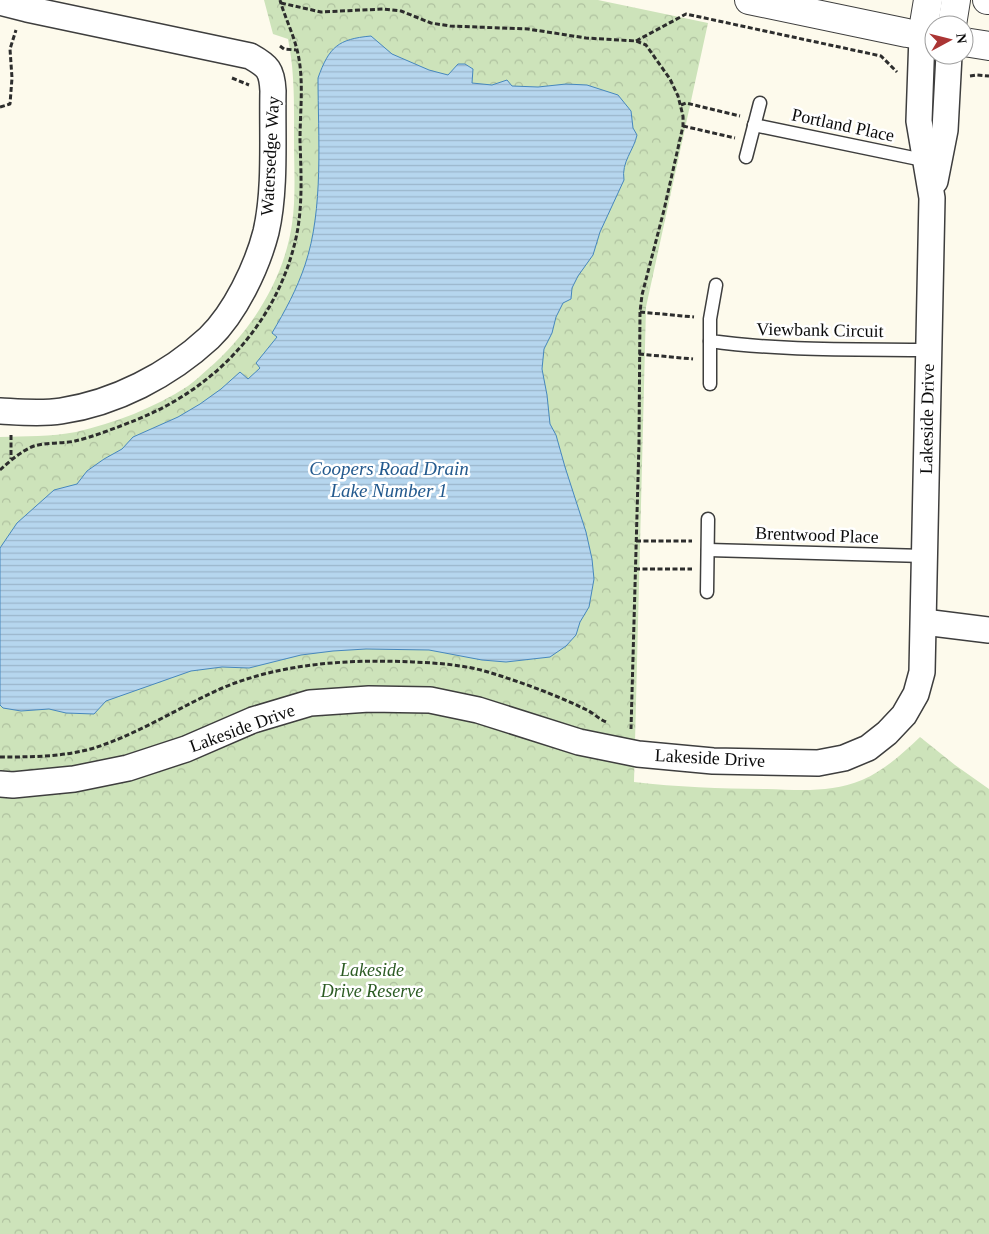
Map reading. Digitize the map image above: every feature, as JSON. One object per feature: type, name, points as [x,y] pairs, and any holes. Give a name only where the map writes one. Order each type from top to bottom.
[{"type":"street","points":[[749,0],[924,35]]},
{"type":"street","name":"Lakeside Drive","points":[[928,0],[928,15]]},
{"type":"street","points":[[954,15],[956,0]]},
{"type":"street","name":"Watersedge Way","points":[[0,2],[250,56],[262,64],[273,76],[271,190],[266,232],[253,269],[234,307],[210,337],[183,360],[155,378],[90,404],[61,411],[35,413],[0,411]]},
{"type":"street","points":[[974,44],[989,46]]},
{"type":"street","name":"Lakeside Drive","points":[[0,784],[13,785],[74,779],[128,768],[186,749],[253,720],[310,703],[369,698],[430,700],[478,710],[579,742],[638,754],[713,761],[818,763],[844,758],[868,748],[887,733],[904,715],[916,694],[922,672],[932,198],[932,162],[919,121],[925,65]]},
{"type":"street","name":"Lakeside Drive","points":[[932,162],[945,130],[948,65]]},
{"type":"street","points":[[924,622],[989,630]]},
{"type":"lane","points":[[746,156],[760,103]]},
{"type":"lane","name":"Portland Place","points":[[755,122],[932,162]]},
{"type":"lane","points":[[710,384],[710,319],[716,285]]},
{"type":"lane","name":"Viewbank Circuit","points":[[710,341],[745,346],[929,350]]},
{"type":"lane","points":[[707,592],[708,519]]},
{"type":"lane","name":"Brentwood Place","points":[[708,545],[924,556]]},
{"type":"path","points":[[281,2],[321,12],[383,9],[401,11],[431,23],[450,26],[528,29],[586,38],[636,41],[646,45],[670,79],[680,105],[683,126],[642,295],[640,312],[631,730]]},
{"type":"path","points":[[0,470],[11,459],[34,446],[76,441],[137,420],[180,398],[215,374],[248,340],[275,297],[294,246],[301,205],[300,70],[294,40],[281,2]]},
{"type":"path","points":[[636,41],[686,14],[881,56],[902,77]]},
{"type":"path","points":[[0,107],[10,104],[12,78],[10,49],[16,30]]},
{"type":"path","points":[[680,105],[686,103],[755,122]]},
{"type":"path","points":[[683,126],[750,141]]},
{"type":"path","points":[[640,312],[710,319]]},
{"type":"path","points":[[639,354],[710,361]]},
{"type":"path","points":[[636,541],[708,545]]},
{"type":"path","points":[[635,568],[708,569]]},
{"type":"green space","name":"Lakeside Drive Reserve","points":[[264,0],[598,0],[708,23],[646,307],[634,782],[733,789],[827,789],[862,780],[886,766],[920,737],[989,789],[989,1234],[0,1234],[0,437],[48,436],[76,432],[120,419],[162,401],[191,384],[223,355],[238,339],[263,304],[273,285],[288,245],[293,214],[294,182],[294,90],[288,39],[273,34]]},
{"type":"water","name":"Coopers Road Drain Lake Number 1","points":[[371,36],[392,54],[429,70],[448,75],[458,64],[465,64],[473,69],[472,83],[492,85],[507,80],[512,86],[587,85],[618,95],[631,111],[633,128],[637,135],[624,167],[624,180],[600,232],[593,255],[572,288],[571,299],[563,303],[544,349],[542,369],[550,424],[556,435],[586,532],[592,559],[594,579],[589,607],[580,622],[576,635],[566,646],[550,657],[506,662],[482,660],[429,650],[366,649],[333,651],[301,655],[249,668],[222,667],[191,671],[106,701],[94,714],[66,713],[49,709],[21,711],[3,708],[0,705],[0,548],[17,523],[54,490],[77,484],[87,471],[122,449],[133,437],[178,417],[200,404],[240,372],[248,379],[260,368],[256,363],[277,337],[272,333],[298,283],[311,243],[319,172],[318,78],[326,59],[336,46],[350,39]]}]
